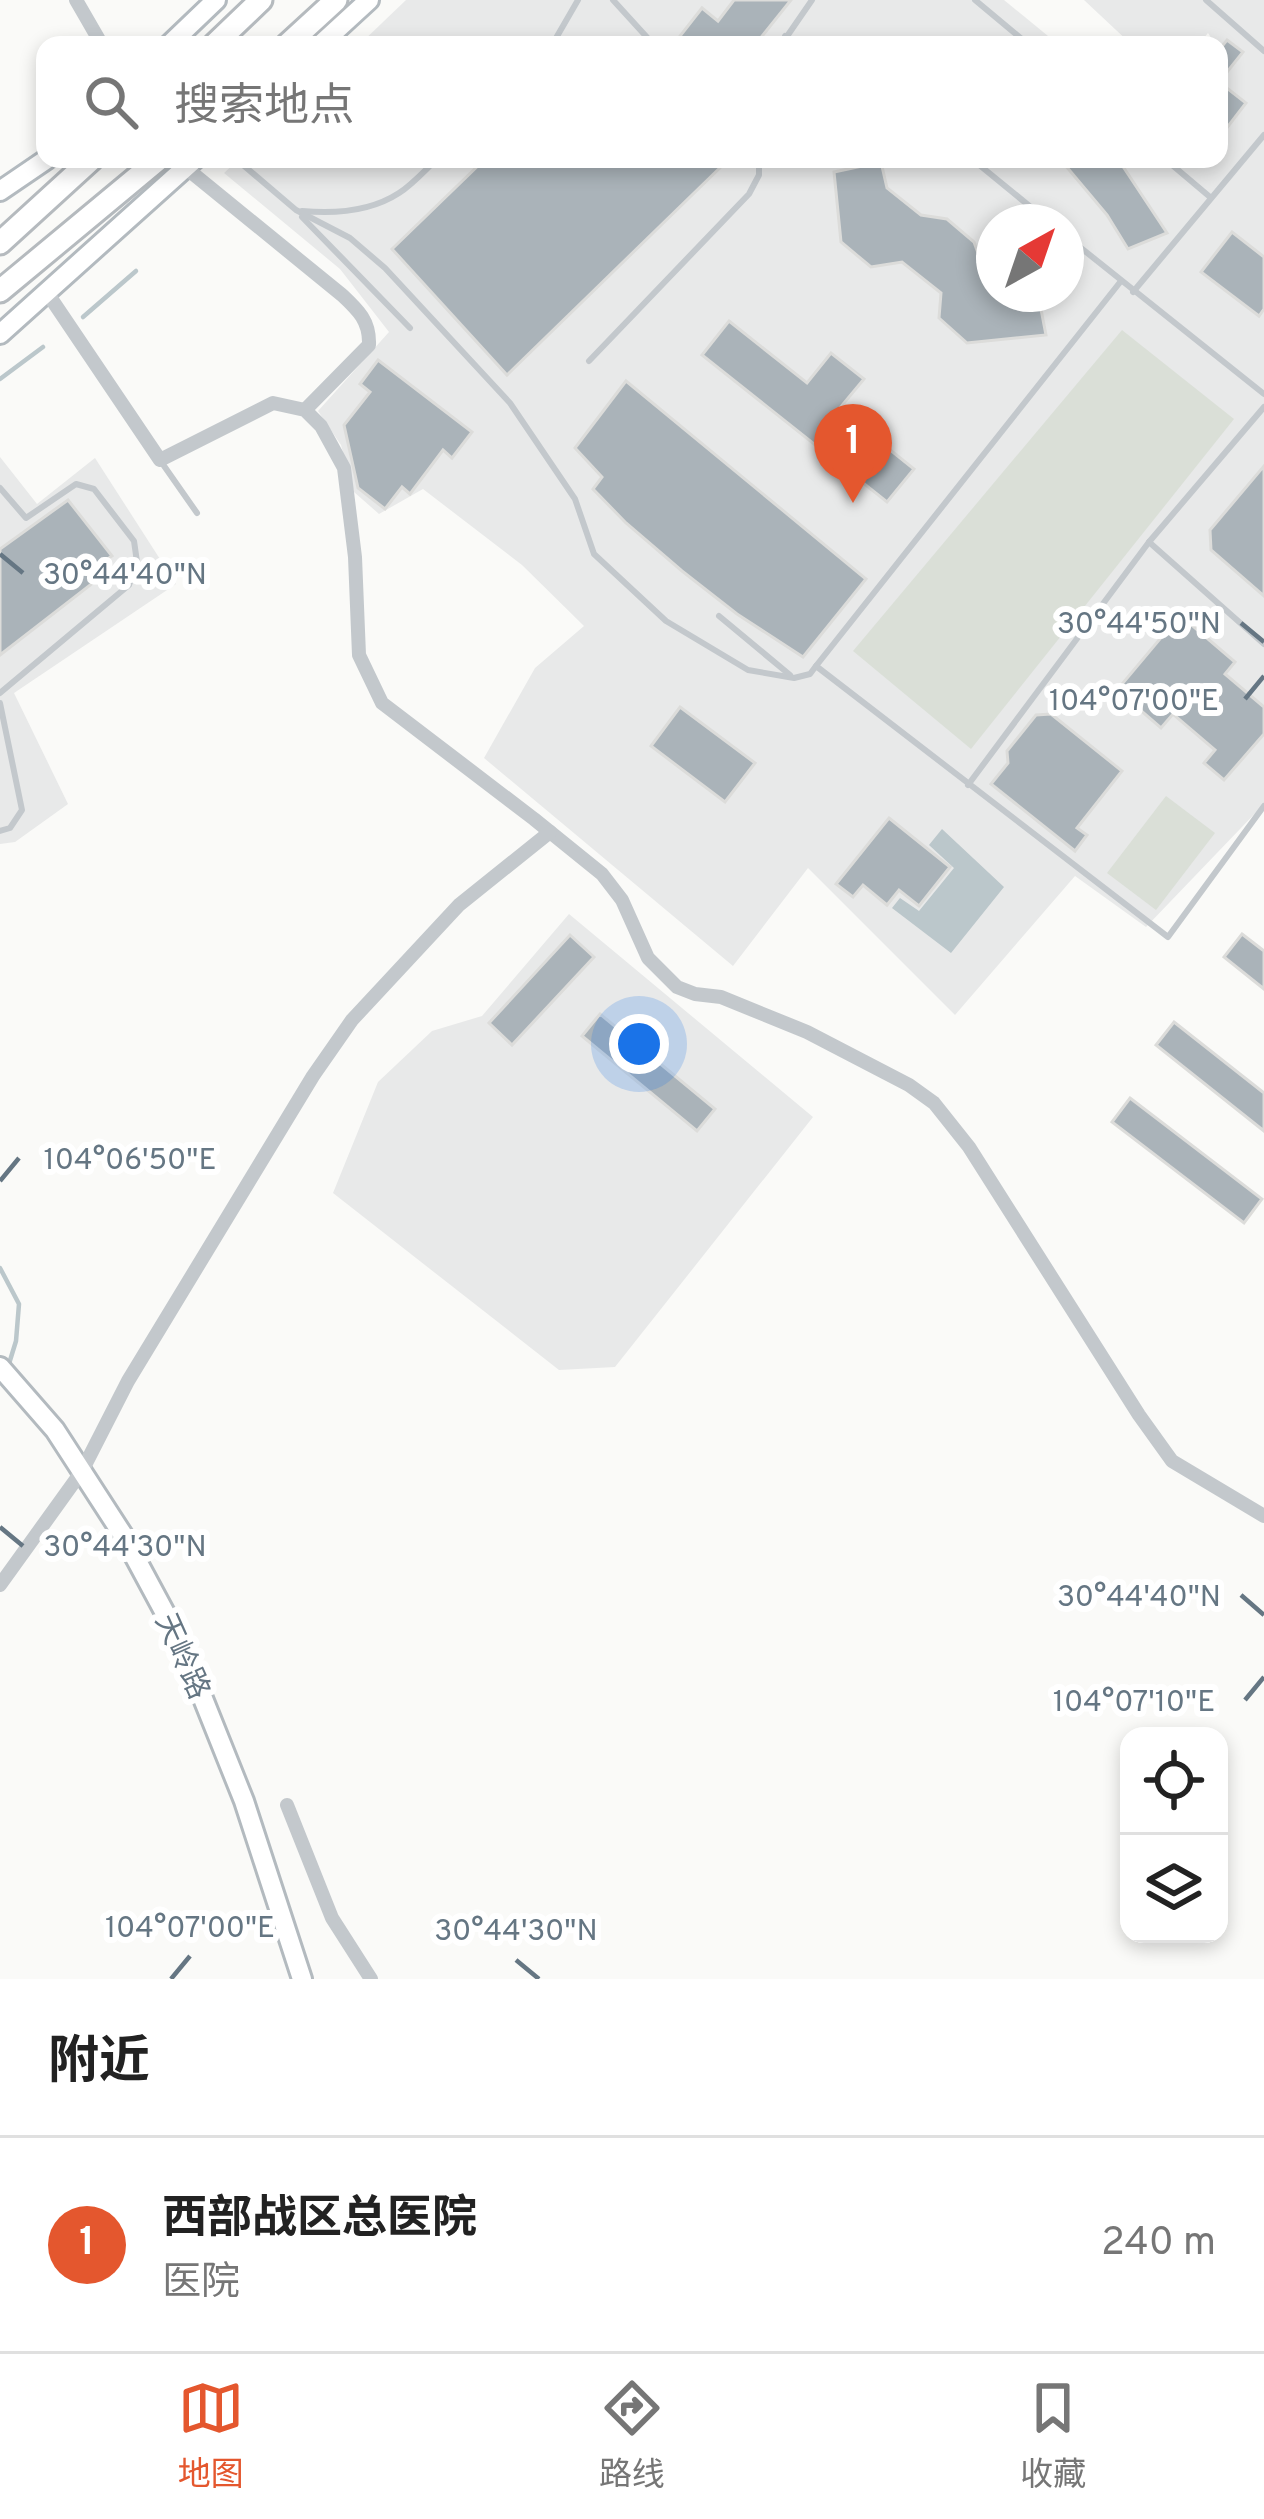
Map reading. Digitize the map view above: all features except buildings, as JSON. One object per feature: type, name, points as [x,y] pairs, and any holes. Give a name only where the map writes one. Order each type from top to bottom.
[{"type":"main road","points":[[223,36],[261,0]]},
{"type":"main road","points":[[296,36],[335,0]]},
{"type":"main road","points":[[0,243],[82,168]]},
{"type":"main road","points":[[0,291],[148,168]]},
{"type":"street","points":[[76,0],[97,36]]},
{"type":"street","points":[[179,36],[217,0]]},
{"type":"street","points":[[330,36],[369,0]]},
{"type":"street","points":[[0,191],[36,166]]},
{"type":"street","points":[[0,334],[179,168]]},
{"type":"street","points":[[192,168],[363,315],[369,345],[305,410]]},
{"type":"street","points":[[48,294],[160,460],[274,403],[305,410],[321,425],[344,468],[355,557],[359,655],[382,703],[602,874],[622,900],[648,958],[677,987],[722,998],[807,1032],[910,1085],[934,1103],[969,1147],[1172,1461],[1264,1516]]},
{"type":"street","points":[[0,1585],[82,1471],[128,1381],[352,1020],[459,905],[550,832]]},
{"type":"street","name":"天岭路","points":[[0,1367],[56,1430],[123,1535],[180,1641],[244,1801],[302,1979]]},
{"type":"street","points":[[286,1805],[332,1918],[370,1979]]},
{"type":"lane","points":[[557,36],[578,0]]},
{"type":"lane","points":[[613,0],[646,36]]},
{"type":"lane","points":[[785,35],[812,0]]},
{"type":"lane","points":[[975,0],[1018,36]]},
{"type":"lane","points":[[1206,0],[1264,51]]},
{"type":"lane","points":[[1133,292],[1264,135]]},
{"type":"lane","points":[[247,168],[296,210],[410,328]]},
{"type":"lane","points":[[296,210],[334,214],[369,207],[399,193],[427,168]]},
{"type":"lane","points":[[589,361],[749,194],[759,168]]},
{"type":"lane","points":[[983,168],[1027,204]]},
{"type":"lane","points":[[1176,168],[1210,197]]},
{"type":"lane","points":[[296,210],[350,238],[386,268],[510,403],[575,499],[595,554],[666,621],[748,670],[794,678],[810,674],[1121,281]]},
{"type":"lane","points":[[1084,251],[1264,394]]},
{"type":"lane","points":[[968,785],[1149,542],[1264,406]]},
{"type":"lane","points":[[160,460],[197,513]]},
{"type":"lane","points":[[0,693],[129,585],[137,562],[134,542],[94,489],[76,484],[26,518],[1,492]]},
{"type":"lane","points":[[1149,542],[1264,644]]},
{"type":"lane","points":[[719,616],[794,678]]},
{"type":"lane","points":[[816,666],[1168,937],[1264,806]]},
{"type":"lane","points":[[0,703],[22,810],[10,828],[0,831]]},
{"type":"shaded area","points":[[406,0],[1004,0],[1048,36],[368,36]]},
{"type":"shaded area","points":[[1084,0],[1264,0],[1264,804],[1146,927],[1075,876],[955,1015],[808,868],[733,966],[484,758],[535,668],[584,626],[522,565],[423,489],[379,514],[354,492],[341,445],[318,411],[389,332],[340,269],[224,173],[229,168],[1228,168],[1228,36],[1122,36]]},
{"type":"shaded area","points":[[1122,330],[1234,419],[971,749],[853,651]]},
{"type":"shaded area","points":[[0,457],[37,504],[95,458],[176,584],[14,693],[68,804],[15,842],[0,844]]},
{"type":"shaded area","points":[[1166,796],[1215,833],[1156,910],[1107,873]]},
{"type":"shaded area","points":[[942,829],[1004,887],[951,953],[892,908],[900,898],[919,911],[954,868],[929,845]]},
{"type":"shaded area","points":[[569,914],[813,1117],[615,1367],[559,1370],[333,1193],[378,1082],[432,1031],[482,1016]]},
{"type":"waterway","points":[[83,317],[136,271]]},
{"type":"waterway","points":[[0,379],[43,347]]},
{"type":"waterway","points":[[0,1268],[19,1304],[8,1367]]},
{"type":"place","name":"西部战区总医院","points":[[853,503]]}]
